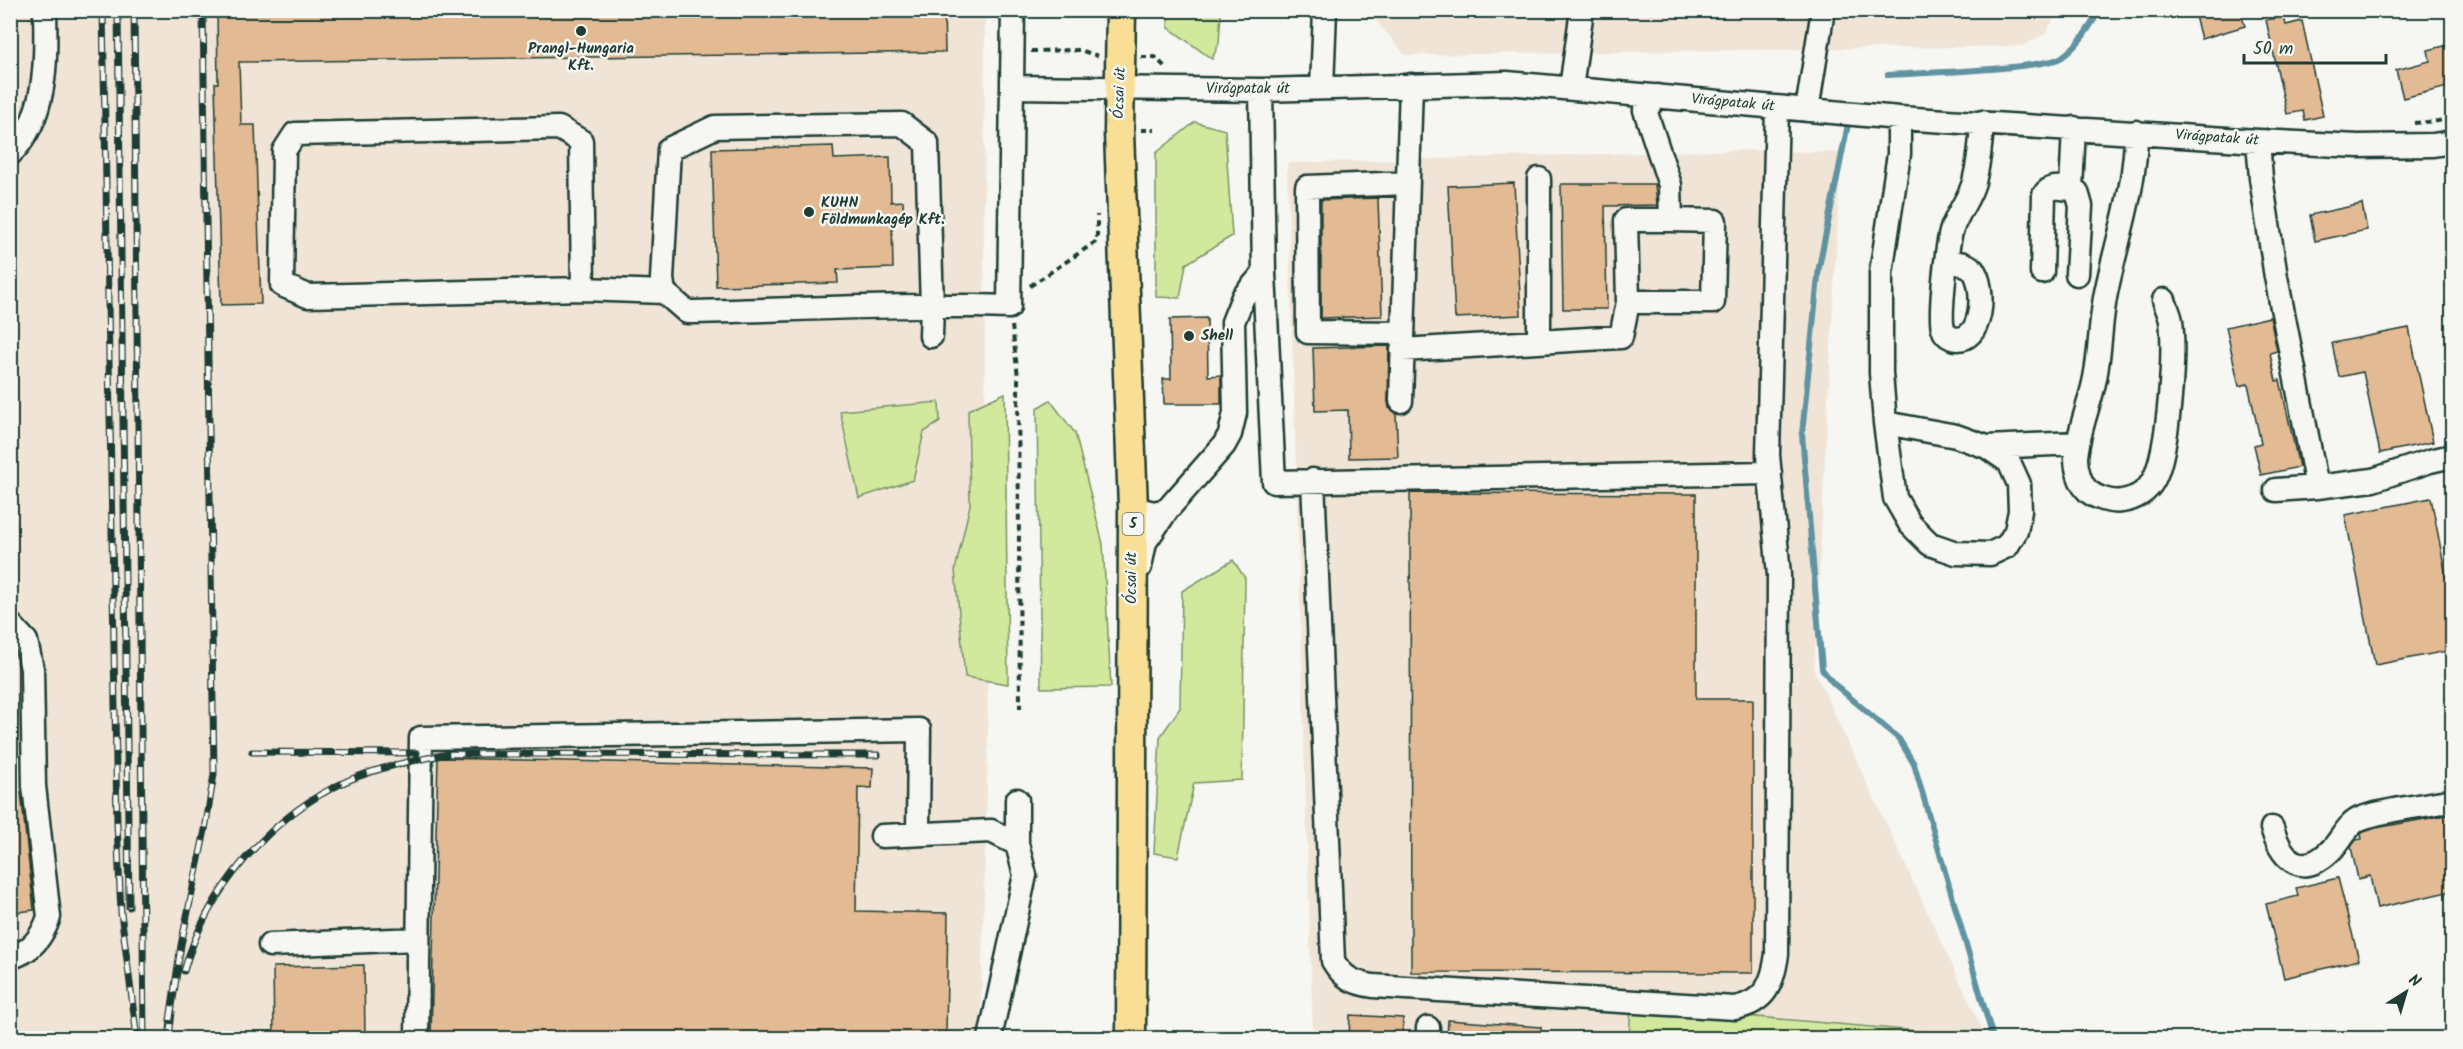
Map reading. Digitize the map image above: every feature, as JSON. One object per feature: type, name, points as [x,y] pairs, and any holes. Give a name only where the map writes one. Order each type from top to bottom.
[{"type":"main road","name":"Ócsai út","points":[[1121,10],[1119,132],[1133,508],[1131,1038]]},
{"type":"street","points":[[10,154],[28,129],[41,93],[46,61],[45,10]]},
{"type":"street","points":[[583,289],[581,141],[559,128],[295,134],[284,151],[282,285],[308,296],[583,289],[664,292],[687,312],[1009,307],[1012,10]]},
{"type":"street","points":[[1322,88],[1325,10]]},
{"type":"street","points":[[1571,88],[1582,10]]},
{"type":"street","points":[[1807,110],[1823,10]]},
{"type":"street","name":"Virágpatak út","points":[[1012,87],[1261,90],[1507,82],[1899,118],[2258,141],[2358,146],[2433,145],[2452,142]]},
{"type":"street","points":[[1401,401],[1411,85]]},
{"type":"street","points":[[1261,90],[1264,273],[1274,482],[1770,473]]},
{"type":"street","points":[[1658,96],[1645,111],[1670,185],[1671,220]]},
{"type":"street","points":[[1313,480],[1333,961],[1339,971],[1348,980],[1373,986],[1735,1008],[1748,1005],[1767,990],[1774,973],[1777,954],[1779,575],[1768,455],[1777,108]]},
{"type":"street","points":[[1885,423],[1956,436],[1987,447],[2009,462],[2019,484],[2020,511],[2016,531],[2007,546],[1990,554],[1956,553],[1930,544],[1910,524],[1895,498],[1885,423],[1881,373],[1881,273],[1899,154],[1899,118]]},
{"type":"street","points":[[1947,262],[1950,234],[1973,185],[1980,157],[1982,122]]},
{"type":"street","points":[[664,292],[662,279],[669,149],[715,127],[902,124],[927,143],[931,336]]},
{"type":"street","points":[[2071,189],[2074,128]]},
{"type":"street","points":[[2136,132],[2136,156],[2128,210],[2102,310],[2095,378],[2078,443],[2076,461],[2080,480],[2088,492],[2116,502],[2130,500],[2144,493],[2154,480],[2163,447],[2170,392],[2171,320],[2164,300]]},
{"type":"street","points":[[2258,141],[2261,178],[2276,277],[2292,347],[2317,487]]},
{"type":"street","points":[[1539,179],[1539,342]]},
{"type":"street","points":[[1408,183],[1307,187],[1308,332],[1403,341],[1539,342],[1621,338],[1628,302],[1626,220],[1715,221],[1713,302],[1628,302]]},
{"type":"street","points":[[2042,272],[2044,195],[2047,190],[2053,188],[2071,189],[2077,192],[2081,206],[2077,274]]},
{"type":"street","points":[[1132,643],[1142,550],[1151,532],[1167,510],[1215,456],[1230,434],[1235,413],[1233,322],[1243,297],[1264,273]]},
{"type":"street","points":[[1987,447],[2078,443]]},
{"type":"street","points":[[2276,490],[2373,480],[2452,456]]},
{"type":"street","points":[[1133,508],[1154,513],[1167,510]]},
{"type":"street","points":[[10,624],[26,641],[32,669],[34,786],[49,917],[44,934],[30,947],[10,957]]},
{"type":"street","points":[[417,1038],[421,738],[919,730],[918,834]]},
{"type":"street","points":[[990,1038],[1025,875],[1017,844],[1017,800]]},
{"type":"street","points":[[2272,828],[2280,850],[2293,863],[2313,862],[2325,856],[2360,818],[2452,800]]},
{"type":"street","points":[[882,836],[992,831],[1017,844]]},
{"type":"street","points":[[270,945],[418,939]]},
{"type":"path","points":[[1119,132],[1155,130]]},
{"type":"path","points":[[1026,289],[1097,240],[1096,205]]},
{"type":"path","points":[[1009,307],[1018,376],[1020,709]]},
{"type":"shaded area","points":[[10,11],[985,11],[984,242],[988,747],[980,1038],[11,1038]]},
{"type":"shaded area","points":[[1299,11],[2058,11],[2045,34],[2022,46],[1405,55],[1369,12]]},
{"type":"shaded area","points":[[1747,150],[1841,153],[1814,670],[1986,1037],[1631,1007],[1629,1038],[1313,1038],[1287,163]]},
{"type":"green space","points":[[1168,11],[1221,11],[1219,43],[1212,59],[1168,27]]},
{"type":"green space","points":[[1195,122],[1225,130],[1232,236],[1186,264],[1180,298],[1156,297],[1156,153]]},
{"type":"green space","points":[[1005,393],[1008,684],[965,677],[955,570],[970,505],[968,410]]},
{"type":"green space","points":[[1050,400],[1075,433],[1103,544],[1111,687],[1041,688],[1037,408]]},
{"type":"green space","points":[[939,402],[940,422],[924,432],[913,480],[859,498],[840,411]]},
{"type":"green space","points":[[1233,560],[1245,578],[1242,780],[1194,783],[1178,857],[1154,853],[1160,737],[1180,708],[1182,591]]},
{"type":"green space","points":[[1631,1006],[1986,1037],[1988,1038],[1629,1038]]},
{"type":"building","name":"Prangl-Hungaria Kft.","points":[[217,10],[944,10],[945,52],[239,62],[241,125],[255,125],[261,304],[221,305],[215,83],[218,83]]},
{"type":"building","points":[[2214,10],[2240,10],[2245,26],[2201,39],[2195,16]]},
{"type":"building","points":[[2284,17],[2286,25],[2302,21],[2323,116],[2305,120],[2303,111],[2287,114],[2266,20]]},
{"type":"building","points":[[2452,44],[2452,86],[2403,98],[2396,70],[2430,61],[2428,50]]},
{"type":"building","name":"KUHN Földmunkagép Kft.","points":[[833,146],[834,159],[890,157],[891,202],[903,201],[904,220],[892,221],[893,268],[837,270],[838,283],[716,286],[712,149]]},
{"type":"building","points":[[1514,183],[1521,315],[1455,318],[1448,186]]},
{"type":"building","points":[[1561,184],[1655,184],[1657,205],[1605,206],[1607,309],[1563,309]]},
{"type":"building","points":[[1378,198],[1382,316],[1321,318],[1321,200]]},
{"type":"building","points":[[2362,204],[2367,230],[2315,241],[2310,215]]},
{"type":"building","points":[[2270,317],[2277,351],[2270,353],[2276,381],[2280,380],[2299,467],[2261,475],[2254,445],[2261,443],[2248,384],[2239,386],[2226,327]]},
{"type":"building","points":[[1207,318],[1208,376],[1221,375],[1221,404],[1164,404],[1163,379],[1171,379],[1170,319]]},
{"type":"building","points":[[2409,328],[2433,442],[2380,453],[2363,372],[2339,377],[2332,343]]},
{"type":"building","points":[[1389,346],[1388,401],[1389,408],[1396,413],[1398,457],[1349,458],[1348,410],[1315,411],[1313,348]]},
{"type":"building","points":[[1410,493],[1696,494],[1696,699],[1753,699],[1753,973],[1411,972]]},
{"type":"building","points":[[2431,498],[2452,607],[2452,650],[2375,665],[2345,515]]},
{"type":"building","points":[[438,758],[873,768],[872,788],[858,787],[856,911],[948,913],[946,1038],[439,1038],[439,1034],[431,1034]]},
{"type":"building","points":[[10,792],[21,792],[34,910],[10,913]]},
{"type":"building","points":[[2452,814],[2452,891],[2377,908],[2370,876],[2358,879],[2351,847],[2356,840],[2362,839],[2361,834],[2364,832],[2376,828]]},
{"type":"building","points":[[2338,878],[2359,960],[2284,978],[2266,904],[2298,896],[2296,888]]},
{"type":"building","points":[[364,965],[365,1038],[274,1038],[273,967]]},
{"type":"building","points":[[1350,1015],[1403,1018],[1402,1038],[1349,1038]]},
{"type":"building","points":[[1448,1020],[1541,1027],[1541,1038],[1447,1038]]},
{"type":"waterway","points":[[1888,75],[1951,72],[2032,65],[2051,61],[2062,57],[2079,42],[2100,10]]},
{"type":"waterway","points":[[1848,124],[1819,267],[1802,434],[1822,669],[1833,683],[1899,739],[1914,764],[1993,1038]]},
{"type":"railway","points":[[103,10],[117,824],[121,913],[137,1038]]},
{"type":"railway","points":[[118,10],[129,907]]},
{"type":"railway","points":[[134,10],[144,1038]]},
{"type":"railway","points":[[170,1020],[181,945],[214,774],[203,10]]},
{"type":"railway","points":[[252,752],[417,753]]},
{"type":"railway","points":[[184,971],[194,942],[225,885],[267,835],[292,814],[319,796],[347,781],[372,772],[410,761],[449,754],[878,755]]},
{"type":"railway","points":[[169,1038],[172,1012]]},
{"type":"place","name":"Prangl-Hungaria Kft.","points":[[581,31]]},
{"type":"place","name":"KUHN Földmunkagép Kft.","points":[[809,212]]},
{"type":"place","name":"Shell","points":[[1189,336]]}]
